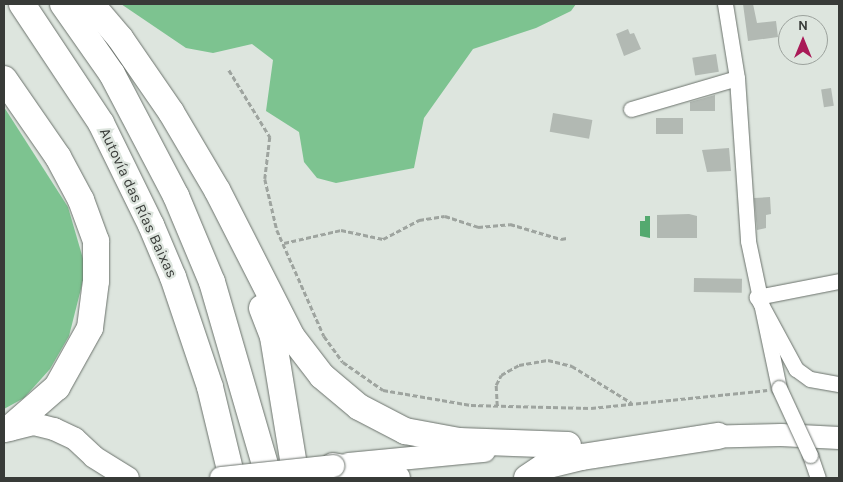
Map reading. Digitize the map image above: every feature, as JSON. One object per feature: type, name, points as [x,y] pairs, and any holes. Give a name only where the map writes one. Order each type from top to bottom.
[{"type":"highway","name":"Autovía das Rías Baixas","points":[[22,4],[100,124],[151,225],[173,278],[210,386],[232,478]]},
{"type":"highway","points":[[63,4],[112,74],[176,196],[212,282],[270,478]]},
{"type":"highway","points":[[91,4],[120,38],[171,112],[217,190],[292,337],[322,376],[359,407],[405,432],[459,441],[568,445]]},
{"type":"highway","points":[[4,79],[58,157],[72,183],[96,241],[96,281],[90,328],[78,353],[57,387],[7,430]]},
{"type":"highway","points":[[217,190],[273,337],[296,478]]},
{"type":"highway","points":[[528,478],[544,466],[582,457],[718,436]]},
{"type":"highway","points":[[333,466],[397,478]]},
{"type":"main road","points":[[7,430],[34,424],[54,429],[75,439],[94,457],[128,478]]},
{"type":"main road","points":[[221,478],[568,445],[780,434],[839,438]]},
{"type":"street","points":[[724,4],[737,78],[748,241],[757,297],[779,388],[810,455],[818,478]]},
{"type":"street","points":[[631,109],[737,78]]},
{"type":"street","points":[[757,297],[839,281]]},
{"type":"street","points":[[757,297],[796,369],[810,379],[839,384]]},
{"type":"path","points":[[229,70],[270,137],[265,178],[277,230],[324,336],[343,362],[384,390],[471,405],[591,408],[742,395],[779,388]]},
{"type":"path","points":[[284,243],[341,230],[383,239],[413,222],[445,216],[478,227],[510,224],[561,239],[567,238]]},
{"type":"path","points":[[497,406],[496,385],[501,375],[519,365],[548,360],[572,366],[634,404]]},
{"type":"shaded area","points":[[121,4],[576,4],[571,11],[536,28],[473,49],[424,118],[414,168],[336,183],[317,178],[304,162],[299,132],[266,111],[273,60],[252,44],[213,53],[186,48]]},
{"type":"shaded area","points":[[4,107],[68,207],[86,269],[69,336],[50,369],[24,398],[4,409]]},
{"type":"shaded area","points":[[645,216],[650,216],[650,238],[640,236],[640,221],[645,221]]},
{"type":"building","points":[[743,4],[753,4],[757,23],[776,21],[778,37],[748,41]]},
{"type":"building","points":[[628,29],[630,34],[634,33],[641,49],[624,56],[616,34]]},
{"type":"building","points":[[716,54],[719,72],[695,76],[692,58]]},
{"type":"building","points":[[831,88],[834,106],[824,107],[821,90]]},
{"type":"building","points":[[715,95],[715,111],[690,111],[690,102]]},
{"type":"building","points":[[553,113],[592,120],[589,139],[550,132]]},
{"type":"building","points":[[656,118],[683,118],[683,134],[656,134]]},
{"type":"building","points":[[729,148],[731,171],[707,172],[702,150]]},
{"type":"building","points":[[770,197],[771,214],[766,215],[766,228],[757,230],[754,198]]},
{"type":"building","points":[[689,214],[697,216],[697,238],[657,238],[657,215]]},
{"type":"building","points":[[694,278],[742,279],[742,293],[694,292]]}]
